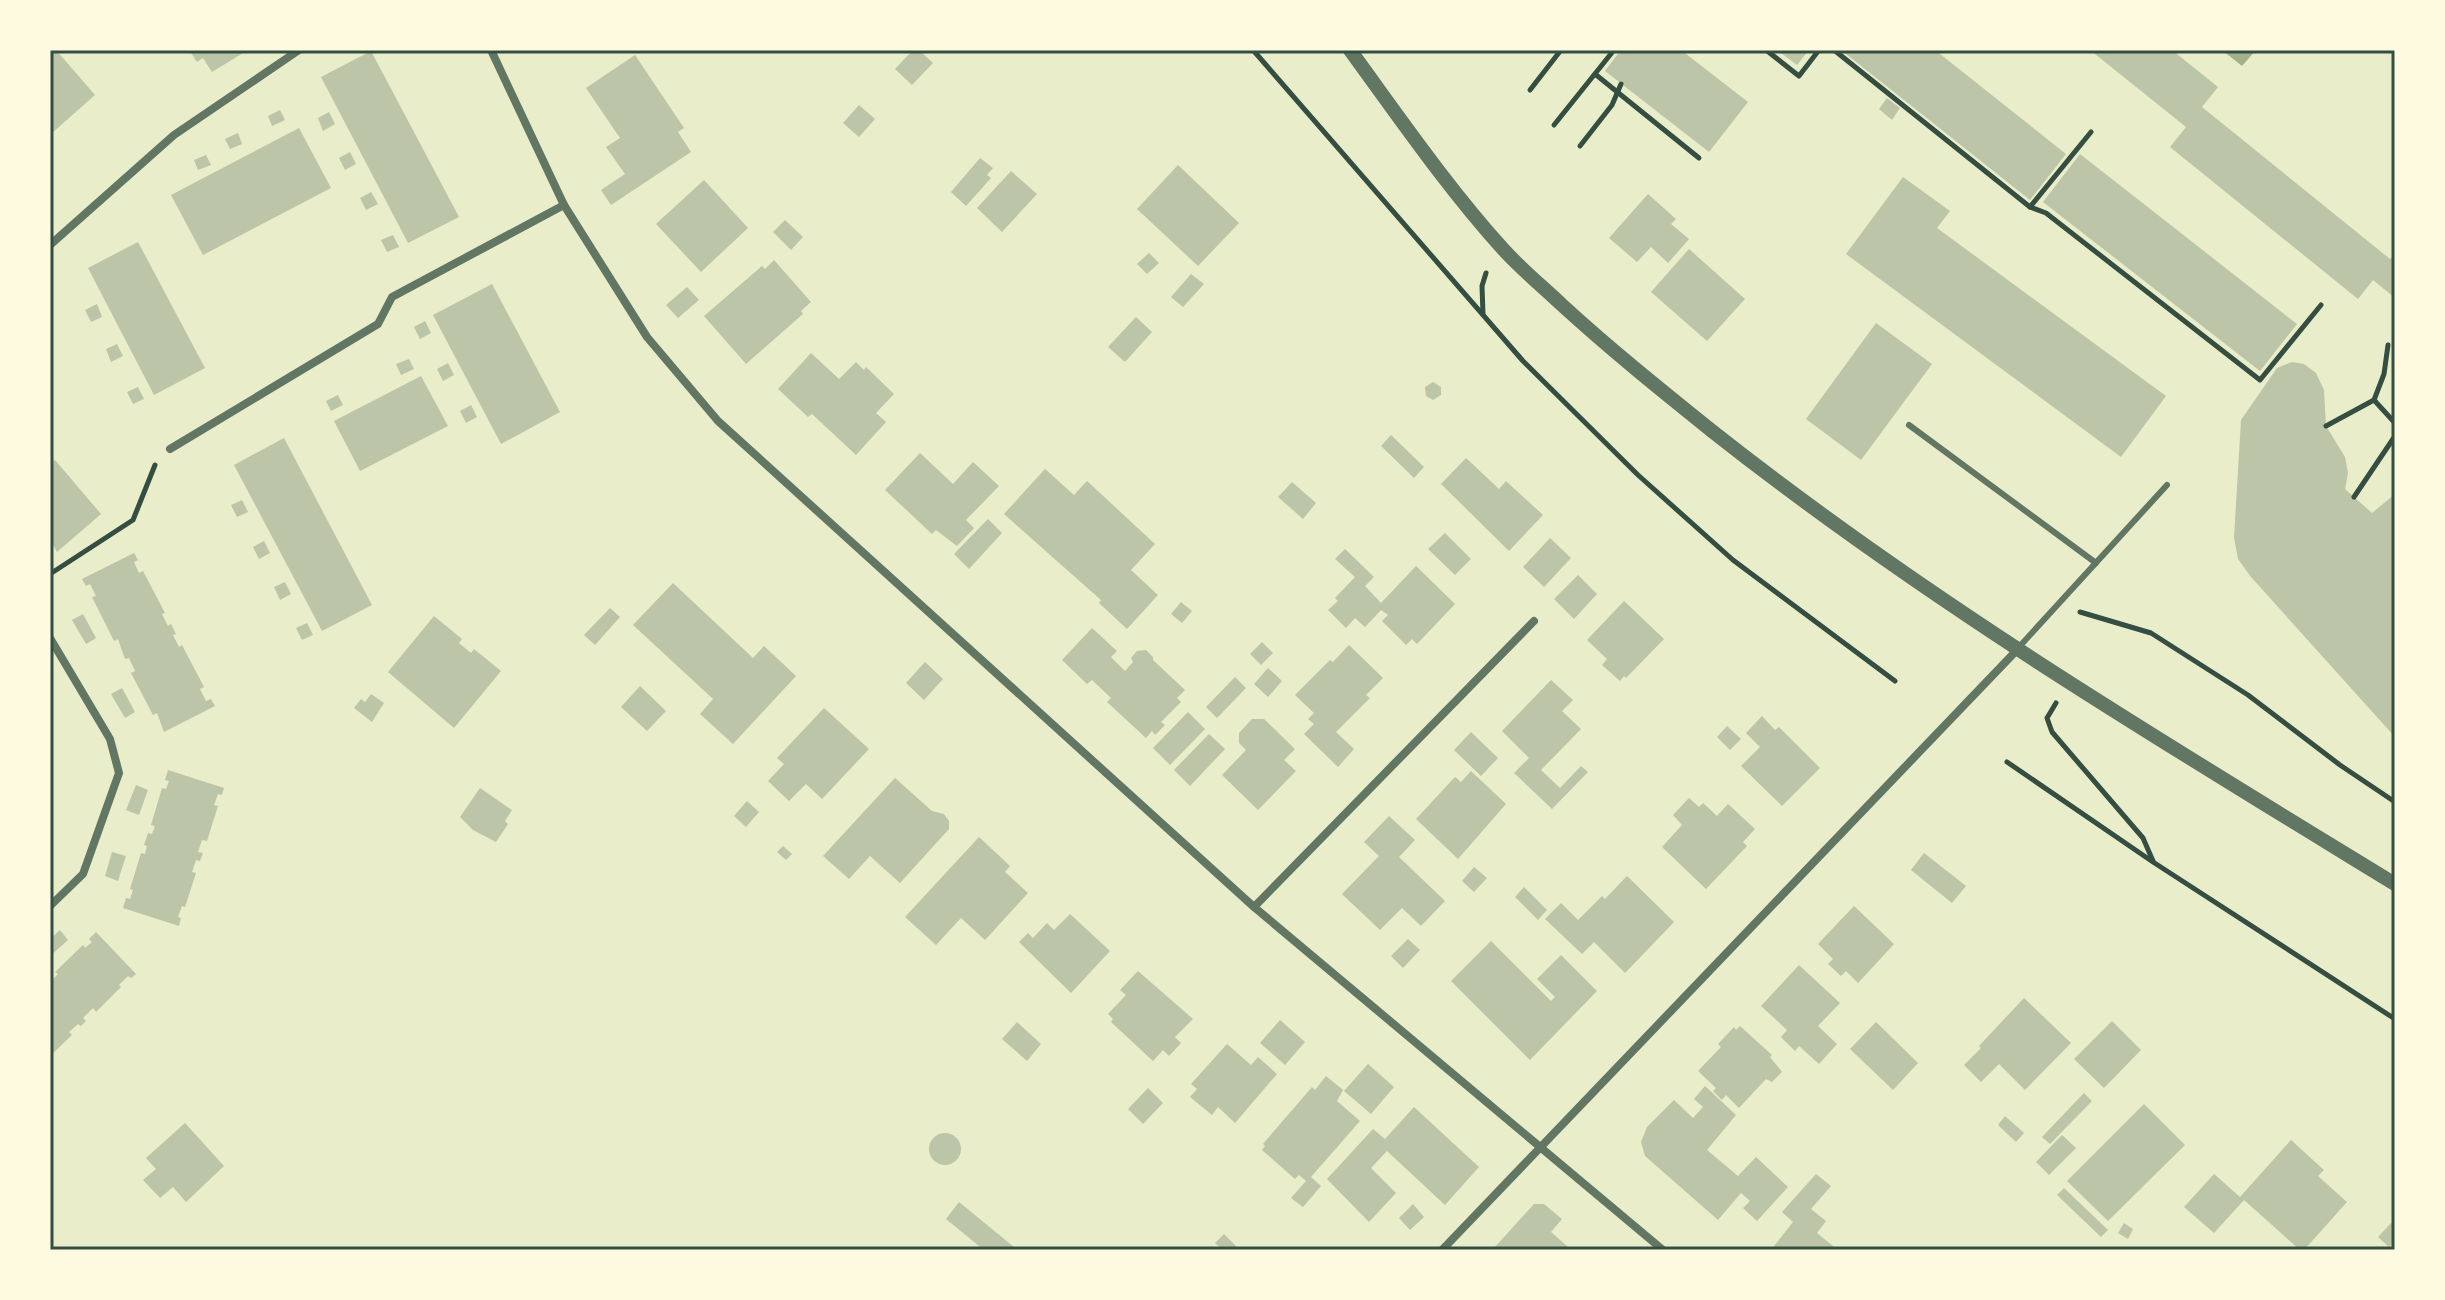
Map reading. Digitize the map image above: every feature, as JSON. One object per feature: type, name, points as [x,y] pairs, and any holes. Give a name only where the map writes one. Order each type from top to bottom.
[{"type":"street","points":[[50,245],[174,135],[299,50]]},
{"type":"street","points":[[491,50],[564,205],[647,337],[718,421],[1254,907],[1663,1250]]},
{"type":"street","points":[[1350,50],[1457,195],[1505,251],[1635,369],[1730,445],[1816,511],[2017,650],[2395,884]]},
{"type":"street","points":[[170,449],[378,324],[392,297],[564,205]]},
{"type":"street","points":[[1254,907],[1534,621]]},
{"type":"street","points":[[50,638],[110,739],[119,773],[83,874],[50,906]]},
{"type":"street","points":[[1442,1250],[2017,650]]},
{"type":"lane","points":[[1909,425],[2096,563]]},
{"type":"lane","points":[[2017,650],[2167,485]]},
{"type":"path","points":[[1253,50],[1523,361],[1638,475],[1721,549],[1895,681]]},
{"type":"path","points":[[1530,90],[1561,50]]},
{"type":"path","points":[[1766,50],[1799,76],[1819,50]]},
{"type":"path","points":[[1834,50],[2030,207],[2046,213],[2260,380],[2321,305]]},
{"type":"path","points":[[1554,125],[1611,51]]},
{"type":"path","points":[[1595,74],[1699,158]]},
{"type":"path","points":[[1580,146],[1612,105],[1621,84]]},
{"type":"path","points":[[2030,207],[2091,132]]},
{"type":"path","points":[[1484,315],[1482,286],[1488,267],[1505,251]]},
{"type":"path","points":[[2326,426],[2374,400],[2384,374],[2388,345]]},
{"type":"path","points":[[2374,400],[2395,423]]},
{"type":"path","points":[[2354,497],[2395,436]]},
{"type":"path","points":[[50,574],[133,520],[155,464],[170,449]]},
{"type":"path","points":[[2059,604],[2151,633],[2248,695],[2340,765],[2395,802]]},
{"type":"path","points":[[2047,718],[2052,732],[2143,838],[2153,862]]},
{"type":"path","points":[[2007,762],[2153,862],[2395,1019]]},
{"type":"shaded area","points":[[2222,50],[2256,50],[2242,66]]},
{"type":"building","points":[[50,50],[56,50],[95,95],[52,133]]},
{"type":"building","points":[[189,50],[248,50],[212,72],[203,58],[197,62]]},
{"type":"building","points":[[913,50],[919,50],[933,63],[912,85],[895,69]]},
{"type":"building","points":[[1621,50],[1681,50],[1748,102],[1709,152],[1605,71]]},
{"type":"building","points":[[1777,50],[1809,50],[1797,65]]},
{"type":"building","points":[[1841,50],[1935,50],[2066,154],[2030,200]]},
{"type":"building","points":[[2090,50],[2172,50],[2218,87],[2202,107],[2390,259],[2395,254],[2395,298],[2373,280],[2358,299],[2170,147],[2186,127]]},
{"type":"building","points":[[371,51],[459,217],[408,243],[321,77]]},
{"type":"building","points":[[635,55],[684,128],[678,132],[691,152],[611,205],[601,190],[625,174],[606,147],[620,138],[586,88]]},
{"type":"building","points":[[1887,98],[1900,108],[1892,120],[1879,109]]},
{"type":"building","points":[[859,105],[875,119],[859,137],[843,123]]},
{"type":"building","points":[[280,110],[285,120],[272,126],[268,116]]},
{"type":"building","points":[[329,112],[335,124],[323,131],[318,118]]},
{"type":"building","points":[[299,128],[331,188],[203,255],[171,195]]},
{"type":"building","points":[[238,133],[242,144],[230,149],[225,139]]},
{"type":"building","points":[[350,152],[356,164],[345,170],[339,158]]},
{"type":"building","points":[[2080,154],[2297,324],[2260,371],[2043,202]]},
{"type":"building","points":[[206,155],[211,165],[198,170],[194,160]]},
{"type":"building","points":[[980,158],[993,168],[987,175],[991,178],[966,206],[951,192]]},
{"type":"building","points":[[1178,165],[1239,223],[1198,266],[1137,209]]},
{"type":"building","points":[[1011,171],[1037,194],[1002,232],[977,208]]},
{"type":"building","points":[[1903,177],[1950,211],[1937,228],[2166,396],[2121,457],[1846,254]]},
{"type":"building","points":[[704,180],[748,228],[701,272],[656,224]]},
{"type":"building","points":[[371,192],[378,204],[366,210],[360,198]]},
{"type":"building","points":[[1648,194],[1676,219],[1671,224],[1689,239],[1668,263],[1651,247],[1637,262],[1609,238]]},
{"type":"building","points":[[785,220],[803,237],[791,250],[773,232]]},
{"type":"building","points":[[393,235],[399,247],[387,252],[381,240]]},
{"type":"building","points":[[138,242],[205,368],[154,395],[88,268]]},
{"type":"building","points":[[1689,249],[1745,299],[1707,341],[1651,292]]},
{"type":"building","points":[[1149,253],[1159,263],[1147,274],[1137,264]]},
{"type":"building","points":[[774,260],[811,302],[801,311],[803,314],[746,364],[704,316],[762,266],[765,269]]},
{"type":"building","points":[[1191,274],[1204,284],[1183,307],[1171,297]]},
{"type":"building","points":[[492,284],[560,412],[501,444],[433,315]]},
{"type":"building","points":[[687,287],[699,300],[678,318],[666,305]]},
{"type":"building","points":[[97,304],[102,317],[91,322],[85,310]]},
{"type":"building","points":[[1136,317],[1152,332],[1125,362],[1108,347]]},
{"type":"building","points":[[425,321],[431,333],[420,339],[414,327]]},
{"type":"building","points":[[1876,323],[1932,364],[1861,460],[1806,419]]},
{"type":"building","points":[[117,344],[123,356],[111,362],[106,349]]},
{"type":"building","points":[[811,353],[839,379],[856,362],[864,370],[866,367],[894,394],[876,413],[886,422],[856,455],[812,414],[808,417],[778,389]]},
{"type":"building","points":[[409,359],[414,369],[401,375],[396,364]]},
{"type":"building","points":[[2292,362],[2304,364],[2316,373],[2324,390],[2326,426],[2345,457],[2348,473],[2345,489],[2372,513],[2395,494],[2395,737],[2238,559],[2234,538],[2241,420],[2277,368]]},
{"type":"building","points":[[448,363],[454,375],[443,381],[437,369]]},
{"type":"building","points":[[421,376],[448,426],[360,471],[334,421]]},
{"type":"building","points":[[1433,382],[1441,387],[1441,395],[1433,400],[1426,396],[1425,387]]},
{"type":"building","points":[[138,387],[144,399],[133,404],[127,392]]},
{"type":"building","points":[[338,395],[343,405],[331,411],[326,401]]},
{"type":"building","points":[[471,405],[477,417],[466,423],[460,411]]},
{"type":"building","points":[[1391,435],[1424,467],[1414,478],[1381,446]]},
{"type":"building","points":[[284,438],[372,605],[322,631],[234,465]]},
{"type":"building","points":[[920,453],[953,484],[973,462],[999,486],[966,520],[974,528],[957,546],[936,530],[932,534],[885,490]]},
{"type":"building","points":[[1466,458],[1499,489],[1506,481],[1543,515],[1509,551],[1441,484]]},
{"type":"building","points":[[55,460],[101,514],[57,552],[50,539],[50,462]]},
{"type":"building","points":[[1045,469],[1074,495],[1087,481],[1155,544],[1131,570],[1158,595],[1127,629],[1099,603],[1101,600],[1004,514]]},
{"type":"building","points":[[1292,482],[1316,503],[1303,519],[1278,497]]},
{"type":"building","points":[[242,500],[248,512],[237,517],[231,505]]},
{"type":"building","points":[[988,519],[1002,533],[969,569],[954,554]]},
{"type":"building","points":[[1445,533],[1471,559],[1455,575],[1428,549]]},
{"type":"building","points":[[1550,538],[1571,558],[1544,587],[1523,567]]},
{"type":"building","points":[[264,541],[270,553],[259,559],[253,547]]},
{"type":"building","points":[[1345,549],[1374,577],[1365,586],[1381,603],[1416,566],[1455,604],[1417,644],[1412,639],[1406,645],[1382,621],[1388,615],[1381,610],[1365,627],[1355,618],[1346,628],[1328,610],[1355,577],[1335,559]]},
{"type":"building","points":[[134,553],[139,573],[143,571],[165,613],[162,614],[168,626],[171,624],[176,634],[173,635],[179,647],[182,645],[204,687],[200,689],[206,701],[211,699],[215,706],[164,732],[157,713],[153,715],[131,673],[135,671],[129,658],[125,659],[118,639],[114,641],[92,597],[96,596],[90,584],[86,586],[82,579]]},
{"type":"building","points":[[1578,575],[1597,594],[1574,619],[1554,599]]},
{"type":"building","points":[[285,582],[291,594],[280,600],[274,587]]},
{"type":"building","points":[[673,583],[753,658],[764,646],[796,676],[733,744],[700,714],[713,699],[633,625]]},
{"type":"building","points":[[1624,601],[1664,639],[1620,681],[1602,665],[1607,659],[1587,640]]},
{"type":"building","points":[[1181,602],[1192,611],[1182,623],[1171,614]]},
{"type":"building","points":[[610,608],[620,617],[595,645],[584,635]]},
{"type":"building","points":[[83,614],[96,638],[86,644],[72,620]]},
{"type":"building","points":[[434,616],[462,639],[459,643],[471,653],[474,649],[501,671],[454,728],[388,672]]},
{"type":"building","points":[[307,623],[313,635],[302,640],[296,628]]},
{"type":"building","points":[[1092,628],[1117,651],[1111,657],[1125,671],[1137,651],[1146,650],[1185,690],[1177,698],[1181,702],[1161,722],[1165,725],[1155,735],[1152,731],[1146,738],[1107,702],[1111,698],[1092,680],[1087,684],[1062,660]]},
{"type":"building","points":[[1262,642],[1273,653],[1261,665],[1250,654]]},
{"type":"building","points":[[1349,645],[1383,678],[1366,695],[1370,698],[1336,732],[1354,749],[1338,767],[1304,734],[1314,724],[1308,719],[1314,713],[1295,695]]},
{"type":"building","points":[[925,662],[943,679],[924,700],[906,683]]},
{"type":"building","points":[[1268,668],[1282,681],[1268,697],[1254,684]]},
{"type":"building","points":[[1235,677],[1246,688],[1217,718],[1206,707]]},
{"type":"building","points":[[1551,680],[1573,700],[1562,711],[1581,729],[1541,770],[1560,788],[1581,766],[1588,772],[1552,809],[1514,773],[1529,758],[1502,731]]},
{"type":"building","points":[[640,686],[666,711],[647,731],[621,707]]},
{"type":"building","points":[[122,688],[135,712],[125,718],[111,694]]},
{"type":"building","points":[[371,694],[384,703],[372,722],[354,708],[361,699],[365,702]]},
{"type":"building","points":[[824,708],[869,749],[822,799],[806,784],[789,801],[768,781],[784,764],[777,758]]},
{"type":"building","points":[[1188,712],[1205,729],[1170,765],[1153,748]]},
{"type":"building","points":[[1762,716],[1775,730],[1779,727],[1820,768],[1782,806],[1741,766],[1760,747],[1746,733]]},
{"type":"building","points":[[1252,719],[1264,719],[1295,749],[1284,760],[1296,771],[1258,810],[1222,775],[1246,750],[1239,743],[1239,733]]},
{"type":"building","points":[[1727,726],[1741,739],[1730,750],[1717,737]]},
{"type":"building","points":[[1471,732],[1498,758],[1481,776],[1454,750]]},
{"type":"building","points":[[1209,734],[1225,749],[1190,786],[1174,770]]},
{"type":"building","points":[[168,770],[224,788],[214,805],[218,806],[207,841],[202,840],[198,852],[203,853],[200,861],[196,860],[192,872],[196,873],[185,907],[182,906],[178,917],[181,918],[179,926],[123,908],[133,890],[130,889],[141,853],[145,854],[148,833],[152,834],[155,826],[151,825],[162,788],[166,789],[169,781],[165,780]]},
{"type":"building","points":[[1471,771],[1506,804],[1458,859],[1416,819],[1455,777],[1461,782]]},
{"type":"building","points":[[895,778],[932,811],[944,814],[949,821],[949,829],[900,883],[870,856],[849,879],[823,856]]},
{"type":"building","points":[[136,785],[148,790],[139,815],[126,810]]},
{"type":"building","points":[[480,788],[512,810],[505,821],[508,824],[496,842],[473,830],[460,817]]},
{"type":"building","points":[[1689,798],[1699,807],[1703,803],[1717,816],[1728,804],[1755,829],[1743,842],[1747,846],[1706,889],[1662,847],[1682,825],[1673,815]]},
{"type":"building","points":[[747,801],[759,812],[746,827],[734,816]]},
{"type":"building","points":[[1389,816],[1415,840],[1399,857],[1445,901],[1421,926],[1402,908],[1380,930],[1342,894],[1379,856],[1364,842]]},
{"type":"building","points":[[979,837],[1010,866],[1005,872],[1028,893],[985,940],[961,918],[936,945],[905,917]]},
{"type":"building","points":[[783,846],[792,854],[786,860],[777,852]]},
{"type":"building","points":[[112,852],[126,856],[118,881],[105,876]]},
{"type":"building","points":[[1924,853],[1966,886],[1952,903],[1911,870]]},
{"type":"building","points":[[1474,867],[1487,878],[1474,892],[1462,881]]},
{"type":"building","points":[[1627,876],[1674,922],[1625,973],[1594,942],[1582,954],[1545,919],[1561,903],[1578,920],[1602,896],[1605,899]]},
{"type":"building","points":[[1524,887],[1547,910],[1538,920],[1515,897]]},
{"type":"building","points":[[1854,906],[1894,944],[1858,983],[1846,971],[1841,976],[1828,964],[1833,959],[1818,944]]},
{"type":"building","points":[[1070,914],[1110,951],[1071,993],[1019,942],[1028,933],[1033,938],[1047,923],[1054,930]]},
{"type":"building","points":[[60,930],[68,940],[50,956],[50,939]]},
{"type":"building","points":[[96,932],[136,974],[131,978],[128,976],[96,1012],[93,1008],[83,1018],[86,1021],[69,1032],[72,1035],[50,1056],[50,982],[58,974],[55,972],[83,945],[85,948],[92,942],[89,939]]},
{"type":"building","points":[[1408,939],[1420,950],[1403,968],[1391,956]]},
{"type":"building","points":[[1491,941],[1551,1001],[1555,997],[1537,979],[1561,955],[1597,991],[1530,1060],[1451,981]]},
{"type":"building","points":[[1799,965],[1840,1003],[1818,1026],[1837,1044],[1819,1064],[1799,1046],[1795,1051],[1781,1037],[1787,1030],[1761,1006]]},
{"type":"building","points":[[1138,971],[1193,1019],[1175,1037],[1181,1043],[1169,1056],[1163,1050],[1153,1061],[1111,1022],[1113,1019],[1108,1014],[1126,995],[1120,990]]},
{"type":"building","points":[[2024,998],[2071,1043],[2025,1090],[1999,1064],[1981,1082],[1964,1065]]},
{"type":"building","points":[[1280,1020],[1305,1042],[1285,1065],[1260,1043]]},
{"type":"building","points":[[2112,1021],[2141,1050],[2104,1088],[2074,1059]]},
{"type":"building","points":[[1017,1022],[1041,1044],[1027,1061],[1002,1039]]},
{"type":"building","points":[[1876,1022],[1918,1063],[1893,1090],[1850,1049]]},
{"type":"building","points":[[1740,1026],[1772,1055],[1770,1057],[1782,1072],[1772,1082],[1766,1079],[1739,1108],[1726,1095],[1722,1100],[1713,1091],[1716,1088],[1698,1071],[1721,1047],[1718,1044],[1734,1027],[1736,1030]]},
{"type":"building","points":[[1227,1044],[1251,1065],[1258,1057],[1277,1074],[1235,1123],[1218,1107],[1212,1115],[1190,1097],[1197,1089],[1191,1084]]},
{"type":"building","points":[[1368,1064],[1394,1087],[1371,1114],[1344,1091]]},
{"type":"building","points":[[1326,1076],[1343,1090],[1337,1101],[1360,1121],[1311,1177],[1321,1186],[1303,1207],[1291,1198],[1306,1181],[1299,1175],[1295,1179],[1262,1150],[1263,1144],[1312,1087],[1315,1090]]},
{"type":"building","points":[[1705,1086],[1736,1115],[1707,1150],[1738,1176],[1756,1157],[1788,1187],[1757,1221],[1743,1208],[1750,1201],[1741,1193],[1718,1220],[1645,1156],[1641,1142],[1647,1127],[1674,1100],[1693,1118],[1703,1107],[1694,1099]]},
{"type":"building","points":[[1148,1088],[1163,1103],[1143,1124],[1128,1109]]},
{"type":"building","points":[[2084,1093],[2092,1101],[2050,1144],[2042,1137]]},
{"type":"building","points":[[2144,1104],[2185,1145],[2108,1221],[2067,1181]]},
{"type":"building","points":[[1414,1107],[1479,1167],[1445,1205],[1387,1151],[1371,1168],[1396,1193],[1369,1222],[1327,1179],[1373,1129],[1385,1139]]},
{"type":"building","points":[[2005,1116],[2024,1133],[2016,1142],[1998,1125]]},
{"type":"building","points":[[185,1123],[224,1166],[186,1202],[173,1187],[160,1198],[143,1180],[156,1169],[146,1158]]},
{"type":"building","points":[[945,1133],[956,1138],[961,1149],[956,1160],[945,1165],[934,1160],[929,1149],[934,1138]]},
{"type":"building","points":[[2062,1135],[2076,1148],[2049,1175],[2036,1162]]},
{"type":"building","points":[[2291,1140],[2324,1170],[2318,1176],[2347,1202],[2304,1250],[2300,1250],[2244,1200],[2214,1233],[2184,1207],[2214,1174],[2240,1197]]},
{"type":"building","points":[[1816,1174],[1831,1186],[1811,1209],[1826,1221],[1817,1233],[1838,1250],[1780,1250],[1774,1246],[1793,1222],[1782,1212]]},
{"type":"building","points":[[2064,1188],[2108,1230],[2101,1237],[2057,1195]]},
{"type":"building","points":[[959,1202],[1014,1247],[1012,1250],[984,1250],[946,1219]]},
{"type":"building","points":[[1413,1204],[1424,1217],[1410,1230],[1399,1218]]},
{"type":"building","points":[[1534,1204],[1544,1204],[1562,1219],[1551,1232],[1568,1247],[1565,1250],[1498,1250],[1495,1247]]},
{"type":"building","points":[[2124,1223],[2133,1229],[2128,1239],[2118,1233]]},
{"type":"building","points":[[2391,1223],[2395,1227],[2395,1241],[2389,1247],[2378,1237]]},
{"type":"building","points":[[1224,1234],[1236,1246],[1232,1250],[1223,1250],[1215,1243]]}]
